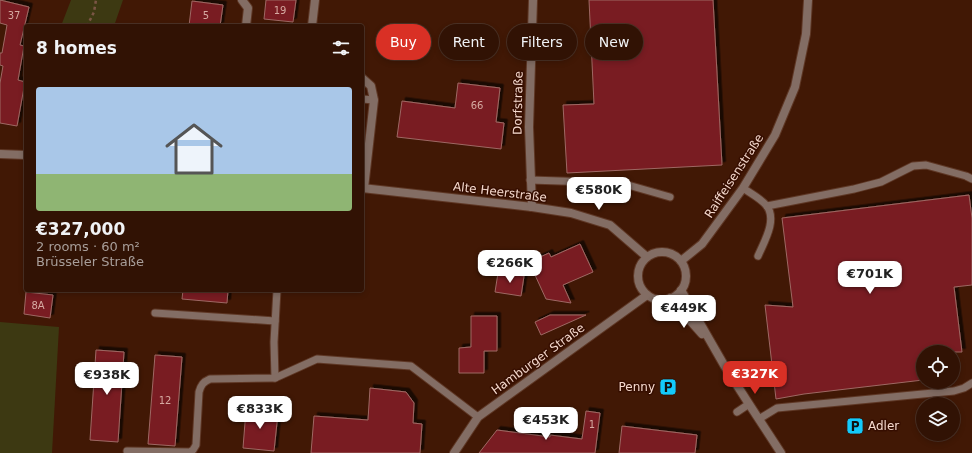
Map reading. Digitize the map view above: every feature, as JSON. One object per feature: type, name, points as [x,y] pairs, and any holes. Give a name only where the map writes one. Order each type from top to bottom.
[{"type":"street","points":[[242,0],[248,8],[246,24]]},
{"type":"street","points":[[312,24],[315,0]]},
{"type":"street","name":"Dorfstraße","points":[[532,0],[529,127],[532,207]]},
{"type":"street","name":"Raiffeisenstraße","points":[[681,261],[702,244],[743,188],[775,135],[794,87],[806,34],[808,0]]},
{"type":"street","points":[[364,80],[371,86],[374,100],[364,180]]},
{"type":"street","points":[[0,154],[24,155]]},
{"type":"street","name":"Alte Heerstraße","points":[[364,188],[532,207],[571,213],[610,225],[647,257]]},
{"type":"street","points":[[661,251],[668,252],[681,261],[686,276],[685,283],[676,295],[662,300],[654,299],[642,290],[639,283],[638,269],[647,257],[653,253],[661,251]]},
{"type":"street","points":[[681,290],[712,346],[781,453]]},
{"type":"street","name":"Hamburger Straße","points":[[454,453],[478,417],[647,295]]},
{"type":"street","points":[[670,298],[712,346]]},
{"type":"lane","points":[[364,99],[374,100]]},
{"type":"lane","points":[[768,206],[854,189],[881,182],[913,166],[926,165],[972,179]]},
{"type":"lane","points":[[530,180],[621,183],[670,197]]},
{"type":"lane","points":[[743,188],[763,201],[768,206],[770,211],[771,225],[758,256]]},
{"type":"lane","points":[[275,378],[274,342],[277,292]]},
{"type":"lane","points":[[155,313],[275,321]]},
{"type":"lane","points":[[127,451],[190,452],[193,450],[196,445],[199,392],[204,382],[210,379],[275,378],[317,359],[411,366],[478,417]]},
{"type":"lane","points":[[759,419],[777,408],[954,391],[964,388],[972,383]]},
{"type":"lane","points":[[737,412],[749,404]]},
{"type":"path","points":[[88,24],[94,12],[96,0]]},
{"type":"shaded area","points":[[71,0],[123,0],[115,24],[62,24]]},
{"type":"shaded area","points":[[0,322],[59,327],[52,453],[0,453]]},
{"type":"building","points":[[0,0],[29,7],[20,45],[24,46],[18,80],[24,82],[24,88],[17,126],[0,123],[0,83],[3,66],[0,65],[0,53],[2,53],[7,25],[0,23]]},
{"type":"building","points":[[266,0],[296,0],[293,22],[264,19]]},
{"type":"building","points":[[589,0],[713,0],[722,165],[567,173],[563,105],[594,104],[592,60],[643,60],[643,24],[590,24]]},
{"type":"building","points":[[192,1],[223,5],[220,24],[189,24]]},
{"type":"building","points":[[458,83],[500,88],[496,122],[504,123],[501,149],[397,137],[402,101],[455,108]]},
{"type":"building","points":[[969,195],[972,218],[972,285],[954,287],[962,352],[960,352],[960,345],[916,345],[916,381],[804,394],[776,399],[765,305],[793,307],[782,218]]},
{"type":"building","points":[[580,244],[593,272],[563,285],[571,303],[546,299],[529,262],[549,253],[551,257]]},
{"type":"building","points":[[498,273],[524,276],[521,296],[495,292]]},
{"type":"building","points":[[26,292],[53,295],[50,318],[24,314]]},
{"type":"building","points":[[183,292],[228,292],[227,303],[182,299]]},
{"type":"building","points":[[550,315],[586,315],[541,335],[535,322]]},
{"type":"building","points":[[471,316],[497,316],[497,351],[484,351],[484,373],[459,373],[459,348],[471,347]]},
{"type":"building","points":[[96,350],[124,352],[118,442],[90,440]]},
{"type":"building","points":[[155,355],[182,357],[175,446],[148,444]]},
{"type":"building","points":[[370,388],[406,392],[414,403],[413,423],[422,424],[420,453],[311,453],[314,416],[368,420]]},
{"type":"building","points":[[246,410],[278,413],[274,451],[243,448]]},
{"type":"building","points":[[586,411],[600,413],[595,453],[479,453],[497,430],[550,437],[550,435],[582,439]]},
{"type":"building","name":"Penny","points":[[622,426],[697,435],[695,453],[619,453]]},
{"type":"place","name":"Penny","points":[[668,387]]},
{"type":"place","name":"Adler","points":[[855,426]]}]
